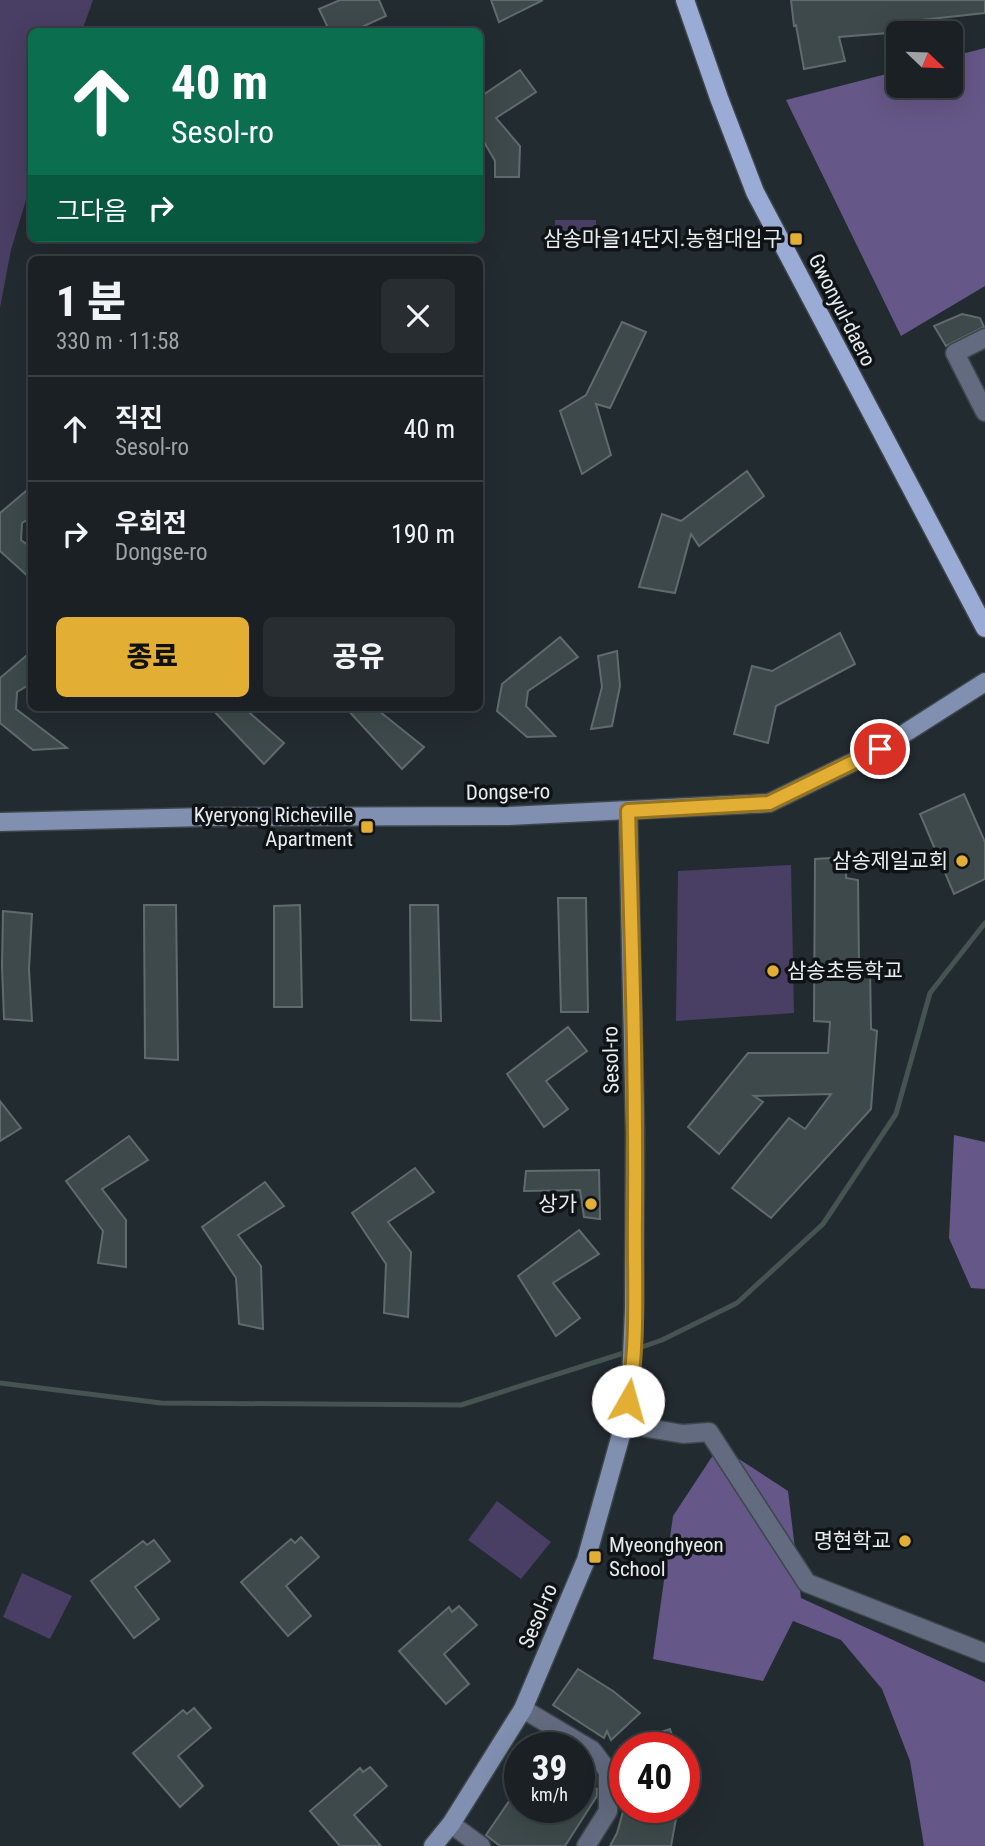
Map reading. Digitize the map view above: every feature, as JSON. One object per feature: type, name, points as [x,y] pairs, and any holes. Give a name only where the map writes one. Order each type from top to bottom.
[{"type":"main road","name":"Gwonyul-daero","points":[[685,0],[755,191],[985,628]]},
{"type":"street","points":[[985,338],[955,353],[985,412]]},
{"type":"street","name":"Dongse-ro","points":[[0,822],[206,817],[509,816],[769,803],[880,749],[985,682]]},
{"type":"street","name":"Sesol-ro","points":[[433,1846],[452,1824],[523,1709],[586,1560],[624,1424],[631,1381],[634,1309],[635,1144],[628,811]]},
{"type":"street","points":[[624,1424],[683,1434],[709,1432],[807,1583],[985,1654]]},
{"type":"street","points":[[523,1709],[592,1750],[608,1772],[608,1811],[586,1846]]},
{"type":"street","points":[[452,1824],[481,1846]]},
{"type":"shaded area","points":[[0,0],[93,0],[83,28],[28,28],[28,193],[11,250],[0,308]]},
{"type":"shaded area","points":[[985,48],[985,286],[901,336],[786,100],[886,74],[886,98],[963,98],[963,54]]},
{"type":"shaded area","points":[[555,220],[596,220],[596,242],[555,243]]},
{"type":"shaded area","points":[[791,865],[794,1013],[676,1021],[678,871]]},
{"type":"shaded area","points":[[954,1135],[985,1142],[985,1289],[971,1288],[949,1238]]},
{"type":"shaded area","points":[[719,1446],[788,1491],[801,1598],[985,1682],[985,1846],[924,1846],[910,1761],[882,1689],[841,1640],[793,1621],[763,1681],[653,1659],[673,1516]]},
{"type":"shaded area","points":[[497,1501],[551,1542],[521,1579],[468,1540]]},
{"type":"shaded area","points":[[22,1573],[72,1596],[50,1639],[3,1617]]},
{"type":"building","points":[[340,0],[379,0],[386,16],[360,28],[328,28],[319,9]]},
{"type":"building","points":[[491,0],[543,0],[499,22]]},
{"type":"building","points":[[791,0],[985,0],[985,13],[922,21],[886,21],[886,33],[839,37],[845,61],[804,69],[796,25],[794,26]]},
{"type":"building","points":[[520,70],[536,92],[496,118],[520,146],[519,177],[495,177],[495,161],[483,140],[483,95]]},
{"type":"building","points":[[962,314],[980,318],[984,327],[946,346],[934,326]]},
{"type":"building","points":[[622,322],[646,332],[610,408],[596,404],[611,455],[582,474],[560,411],[586,395]]},
{"type":"building","points":[[747,471],[764,496],[699,546],[691,534],[675,593],[639,587],[662,514],[681,521]]},
{"type":"building","points":[[28,489],[28,519],[22,523],[21,540],[28,545],[28,576],[0,551],[0,513]]},
{"type":"building","points":[[840,633],[855,664],[776,706],[768,743],[734,734],[752,666],[772,671]]},
{"type":"building","points":[[560,637],[578,657],[528,691],[526,706],[555,736],[527,737],[497,711],[502,684]]},
{"type":"building","points":[[617,651],[620,686],[612,726],[591,729],[602,687],[598,656]]},
{"type":"building","points":[[28,654],[28,685],[17,692],[16,709],[67,748],[33,750],[0,723],[0,678]]},
{"type":"building","points":[[214,711],[248,711],[284,743],[264,764]]},
{"type":"building","points":[[349,711],[379,711],[424,747],[402,769]]},
{"type":"building","name":"삼송제일교회","points":[[964,794],[985,842],[985,879],[954,894],[920,814]]},
{"type":"building","points":[[847,857],[846,878],[858,880],[859,965],[870,966],[871,1029],[877,1031],[871,1109],[771,1218],[732,1188],[789,1118],[805,1129],[831,1094],[754,1096],[763,1102],[719,1154],[688,1127],[748,1053],[828,1053],[830,1022],[814,1021],[815,859]]},
{"type":"building","points":[[558,898],[586,898],[588,1012],[561,1012]]},
{"type":"building","points":[[144,905],[176,905],[178,1060],[145,1058]]},
{"type":"building","points":[[300,905],[302,1007],[274,1007],[274,906]]},
{"type":"building","points":[[410,905],[438,905],[441,1021],[411,1020]]},
{"type":"building","points":[[3,911],[32,914],[29,969],[32,1021],[4,1019]]},
{"type":"building","points":[[568,1027],[587,1051],[546,1081],[568,1109],[544,1127],[507,1074]]},
{"type":"building","points":[[0,1101],[21,1128],[0,1141]]},
{"type":"building","points":[[129,1136],[148,1160],[102,1189],[126,1220],[126,1267],[98,1263],[103,1231],[66,1181]]},
{"type":"building","points":[[415,1168],[434,1192],[388,1222],[411,1252],[408,1317],[384,1313],[386,1264],[352,1213]]},
{"type":"building","name":"상가","points":[[599,1170],[600,1219],[584,1217],[580,1190],[524,1191],[526,1171]]},
{"type":"building","points":[[265,1182],[284,1206],[238,1235],[261,1266],[263,1329],[239,1324],[236,1278],[202,1227]]},
{"type":"building","points":[[579,1230],[599,1254],[553,1283],[580,1318],[556,1336],[518,1276]]},
{"type":"building","points":[[301,1537],[319,1557],[286,1586],[311,1616],[288,1636],[241,1582],[291,1539],[295,1543]]},
{"type":"building","points":[[154,1540],[170,1561],[135,1587],[159,1619],[134,1638],[91,1581],[143,1541],[147,1545]]},
{"type":"building","points":[[459,1606],[477,1625],[444,1654],[469,1684],[446,1704],[399,1651],[449,1607],[452,1612]]},
{"type":"building","points":[[578,1669],[613,1691],[640,1713],[620,1732],[609,1732],[609,1736],[607,1731],[604,1738],[553,1705]]},
{"type":"building","points":[[194,1708],[211,1728],[178,1756],[203,1786],[180,1807],[133,1753],[183,1710],[187,1714]]},
{"type":"building","points":[[370,1767],[387,1786],[354,1815],[381,1846],[340,1846],[310,1811],[360,1768],[363,1772]]},
{"type":"building","points":[[504,1809],[504,1823],[580,1823],[565,1846],[500,1846],[486,1835]]},
{"type":"building","points":[[620,1823],[675,1823],[671,1846],[610,1846]]},
{"type":"waterway","points":[[636,1349],[662,1340],[737,1303],[823,1224],[896,1114],[930,993],[985,923]]},
{"type":"waterway","points":[[0,1383],[161,1403],[461,1405],[627,1352]]},
{"type":"place","name":"삼송마을14단지.농협대입구","points":[[796,239]]},
{"type":"place","name":"Kyeryong Richeville Apartment","points":[[367,827]]},
{"type":"place","name":"삼송제일교회","points":[[962,861]]},
{"type":"place","name":"삼송초등학교","points":[[773,971]]},
{"type":"place","name":"상가","points":[[591,1204]]},
{"type":"place","name":"명현학교","points":[[905,1541]]},
{"type":"place","name":"Myeonghyeon School","points":[[595,1557]]},
{"type":"route","points":[[628,1401],[634,1309],[635,1154],[628,811],[769,803],[880,749]]}]
